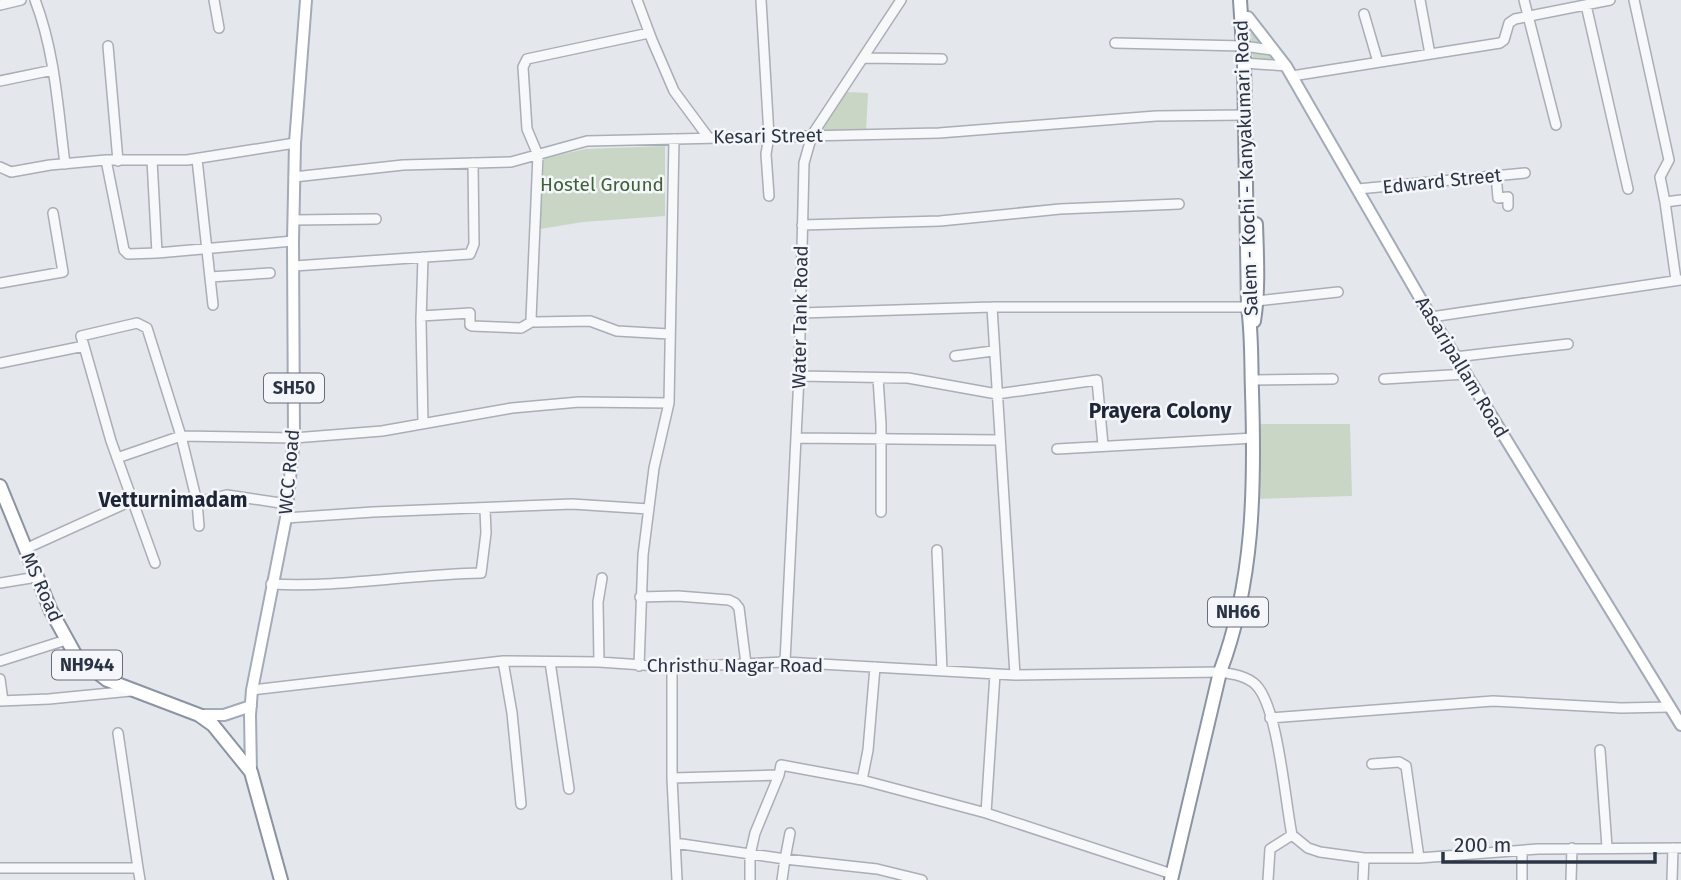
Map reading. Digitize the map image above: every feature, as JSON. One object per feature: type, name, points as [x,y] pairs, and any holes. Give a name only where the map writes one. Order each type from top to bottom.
[{"type":"highway","name":"Salem - Kochi - Kanyakumari Road","points":[[1240,0],[1244,17],[1258,261],[1253,304]]},
{"type":"highway","name":"Salem - Kochi - Kanyakumari Road","points":[[1244,17],[1248,0]]},
{"type":"highway","name":"Salem - Kochi - Kanyakumari Road","points":[[1171,877],[1220,672],[1231,643],[1246,581],[1251,540],[1254,438],[1253,304],[1245,116],[1247,63]]},
{"type":"highway","name":"MS Road","points":[[0,485],[37,578],[76,656],[107,680],[200,715],[214,725],[251,772],[281,880]]},
{"type":"main road","name":"WCC Road","points":[[251,772],[252,690],[286,518],[294,438],[295,143],[306,0]]},
{"type":"main road","name":"Aasaripallam Road","points":[[1244,17],[1289,71],[1431,317],[1681,725]]},
{"type":"main road","points":[[200,715],[224,715],[250,706]]},
{"type":"street","points":[[0,5],[21,0]]},
{"type":"street","points":[[35,0],[45,25],[65,164]]},
{"type":"street","points":[[214,0],[219,28]]},
{"type":"street","points":[[637,0],[674,91],[708,137]]},
{"type":"street","points":[[761,0],[769,136],[766,154],[769,196]]},
{"type":"street","name":"Water Tank Road","points":[[785,662],[799,376],[804,163],[812,135],[901,0]]},
{"type":"street","points":[[1420,0],[1430,54]]},
{"type":"street","points":[[1524,0],[1556,125]]},
{"type":"street","points":[[1247,63],[1289,71],[1378,62],[1500,43],[1504,40],[1511,21],[1610,0]]},
{"type":"street","points":[[1431,317],[1678,280],[1660,177],[1669,160],[1634,0]]},
{"type":"street","points":[[1590,3],[1628,189]]},
{"type":"street","points":[[1364,14],[1378,62]]},
{"type":"street","points":[[533,321],[538,155],[527,129],[523,67],[527,58],[649,33]]},
{"type":"street","points":[[1115,43],[1246,46],[1272,50]]},
{"type":"street","points":[[108,46],[118,160]]},
{"type":"street","points":[[864,58],[942,59]]},
{"type":"street","points":[[0,81],[53,70]]},
{"type":"street","name":"Kesari Street","points":[[295,177],[403,165],[511,162],[587,141],[939,132],[1156,116],[1245,116]]},
{"type":"street","points":[[639,666],[640,597],[649,509],[654,468],[668,403],[674,139]]},
{"type":"street","points":[[0,167],[11,172],[106,160],[197,159],[295,143]]},
{"type":"street","points":[[197,159],[213,305]]},
{"type":"street","points":[[106,160],[124,250],[128,254],[293,241]]},
{"type":"street","points":[[152,160],[158,253]]},
{"type":"street","points":[[294,266],[466,255],[472,251],[472,163]]},
{"type":"street","name":"Edward Street","points":[[1359,189],[1525,173]]},
{"type":"street","points":[[1496,175],[1499,198],[1508,197],[1508,205]]},
{"type":"street","points":[[1665,202],[1681,200]]},
{"type":"street","points":[[802,225],[940,221],[1060,209],[1179,204]]},
{"type":"street","points":[[0,283],[63,272],[53,213]]},
{"type":"street","points":[[294,220],[376,219]]},
{"type":"street","points":[[423,424],[421,316],[424,257]]},
{"type":"street","points":[[210,277],[270,274]]},
{"type":"street","points":[[801,313],[992,307],[1253,304],[1338,292]]},
{"type":"street","points":[[992,307],[1015,675]]},
{"type":"street","points":[[421,316],[469,312],[472,326],[521,328],[533,321],[590,321],[617,331],[669,334]]},
{"type":"street","points":[[155,563],[131,501],[81,336],[137,323],[147,328],[181,436],[197,502],[199,526]]},
{"type":"street","points":[[1455,356],[1568,344]]},
{"type":"street","points":[[0,363],[84,346]]},
{"type":"street","points":[[955,356],[993,351]]},
{"type":"street","points":[[1384,379],[1466,374]]},
{"type":"street","points":[[799,376],[908,378],[997,394],[1097,380],[1103,445]]},
{"type":"street","points":[[878,377],[881,512]]},
{"type":"street","points":[[1252,380],[1334,379]]},
{"type":"street","points":[[117,458],[181,436],[294,438],[382,431],[512,408],[579,402],[668,403]]},
{"type":"street","points":[[1057,449],[1254,438]]},
{"type":"street","points":[[796,439],[999,440]]},
{"type":"street","points":[[197,502],[227,495],[287,504]]},
{"type":"street","points":[[25,549],[131,501]]},
{"type":"street","points":[[286,518],[572,504],[649,509]]},
{"type":"street","points":[[271,584],[303,586],[481,573],[485,509]]},
{"type":"street","points":[[937,550],[942,671]]},
{"type":"street","points":[[0,583],[37,578]]},
{"type":"street","points":[[599,662],[598,602],[602,578]]},
{"type":"street","points":[[640,597],[678,596],[729,600],[735,603],[739,608],[746,664]]},
{"type":"street","points":[[0,661],[66,639]]},
{"type":"street","points":[[503,661],[512,713],[521,804]]},
{"type":"street","name":"Christhu Nagar Road","points":[[252,690],[503,661],[599,662],[672,667],[785,662],[1015,675],[1220,672]]},
{"type":"street","points":[[550,662],[569,789]]},
{"type":"street","points":[[672,667],[672,778],[677,880]]},
{"type":"street","points":[[863,780],[875,667]]},
{"type":"street","points":[[1220,672],[1239,676],[1258,687],[1275,734],[1292,835],[1308,848],[1364,858],[1419,858],[1573,848],[1677,848],[1672,880]]},
{"type":"street","points":[[986,813],[995,674]]},
{"type":"street","points":[[0,679],[2,701],[133,691]]},
{"type":"street","points":[[1270,718],[1493,701],[1621,708],[1670,707]]},
{"type":"street","points":[[118,733],[140,880]]},
{"type":"street","points":[[1600,750],[1608,847]]},
{"type":"street","points":[[1372,764],[1399,762],[1406,766],[1419,858]]},
{"type":"street","points":[[750,880],[750,855],[758,825],[781,765],[863,780],[986,813],[1171,877]]},
{"type":"street","points":[[672,778],[779,775]]},
{"type":"street","points":[[782,880],[789,832]]},
{"type":"street","points":[[1268,880],[1270,849],[1292,835]]},
{"type":"street","points":[[675,843],[750,855],[877,869],[922,880]]},
{"type":"street","points":[[1571,880],[1573,848]]},
{"type":"street","points":[[1522,850],[1522,880]]},
{"type":"street","points":[[1363,880],[1364,858]]},
{"type":"street","points":[[0,868],[138,868]]},
{"type":"green space","points":[[1250,21],[1280,64],[1253,61]]},
{"type":"green space","points":[[845,92],[868,93],[866,132],[814,134]]},
{"type":"green space","name":"Hostel Ground","points":[[665,146],[665,216],[583,222],[540,229],[544,158],[586,149]]},
{"type":"green space","points":[[1258,424],[1350,424],[1352,496],[1257,499]]},
{"type":"district","name":"Prayera Colony","points":[[1160,411]]},
{"type":"district","name":"Vetturnimadam","points":[[173,500]]}]
